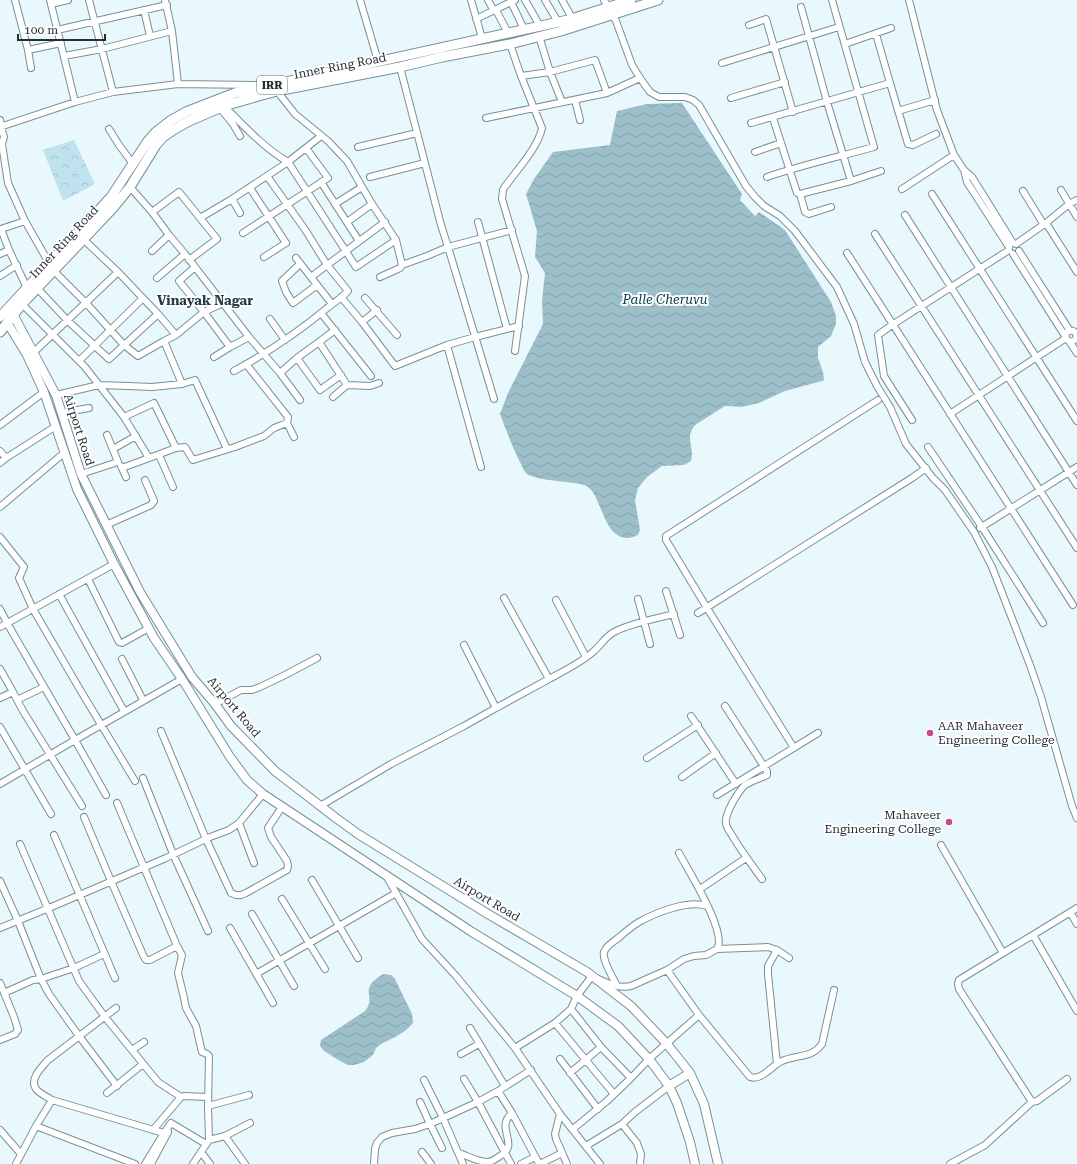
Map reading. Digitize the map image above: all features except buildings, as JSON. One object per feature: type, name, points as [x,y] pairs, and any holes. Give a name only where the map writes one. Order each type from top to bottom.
[{"type":"highway","name":"Inner Ring Road","points":[[0,332],[37,288],[70,242],[130,187],[156,145],[163,137],[189,121],[273,88],[378,61],[558,22],[631,0]]},
{"type":"highway","name":"Inner Ring Road","points":[[2,311],[83,239],[106,209],[111,197],[148,141],[156,132],[170,121],[186,112],[235,93],[400,67],[510,44],[561,31],[608,7],[658,0]]},
{"type":"main road","name":"Airport Road","points":[[14,316],[56,395],[81,474],[140,592],[192,677],[231,726],[275,771],[336,818],[365,838],[488,914],[587,972],[631,1006],[667,1044],[690,1073],[704,1104],[718,1164]]},
{"type":"main road","name":"Airport Road","points":[[8,324],[27,355],[44,392],[77,489],[114,564],[154,638],[182,678],[230,757],[247,780],[263,794],[282,807],[472,932],[577,996],[618,1026],[649,1058],[669,1086],[677,1103],[690,1142],[695,1164]]},
{"type":"main road","points":[[114,564],[123,559]]},
{"type":"main road","points":[[669,1086],[690,1073]]},
{"type":"street","points":[[15,0],[28,50],[31,68]]},
{"type":"street","points":[[68,0],[50,2],[75,102]]},
{"type":"street","points":[[89,0],[112,92]]},
{"type":"street","points":[[360,0],[378,61]]},
{"type":"street","points":[[471,0],[482,38]]},
{"type":"street","points":[[488,0],[508,33]]},
{"type":"street","points":[[525,0],[540,26]]},
{"type":"street","points":[[545,0],[558,22]]},
{"type":"street","points":[[562,0],[572,18]]},
{"type":"street","points":[[767,177],[790,169],[844,156],[874,146],[832,0]]},
{"type":"street","points":[[909,0],[937,110],[954,155],[964,170],[972,177],[1067,339],[1077,353]]},
{"type":"street","points":[[476,19],[510,1],[524,29]]},
{"type":"street","points":[[57,30],[144,10],[166,2],[172,31],[178,84]]},
{"type":"street","points":[[608,7],[632,65],[650,92],[660,97],[685,97],[693,100],[699,105],[746,186],[764,206],[780,216],[795,231],[837,287],[854,324],[865,362],[890,407],[906,444],[945,490],[974,532],[992,567],[1041,697],[1072,806],[1077,818]]},
{"type":"street","points":[[801,7],[827,102],[852,181]]},
{"type":"street","points":[[144,10],[150,36]]},
{"type":"street","points":[[749,25],[766,19],[793,112]]},
{"type":"street","points":[[722,63],[839,27]]},
{"type":"street","points":[[845,44],[891,28]]},
{"type":"street","points":[[64,56],[102,49],[172,31]]},
{"type":"street","points":[[876,34],[908,144],[913,145],[936,134]]},
{"type":"street","points":[[539,36],[550,72],[562,102]]},
{"type":"street","points":[[28,50],[61,43]]},
{"type":"street","points":[[510,44],[542,128],[541,133],[531,151],[504,188],[502,194],[525,276],[515,351]]},
{"type":"street","points":[[521,76],[550,72],[595,60],[607,93]]},
{"type":"street","points":[[400,67],[448,247],[494,399]]},
{"type":"street","points":[[486,118],[607,93],[640,78]]},
{"type":"street","points":[[731,98],[785,82]]},
{"type":"street","points":[[751,123],[773,118],[890,83]]},
{"type":"street","points":[[0,127],[75,102],[112,92],[178,84],[273,88],[295,114],[328,141],[347,161],[372,204],[396,240],[402,265]]},
{"type":"street","points":[[575,100],[580,120]]},
{"type":"street","points":[[898,111],[935,100]]},
{"type":"street","points":[[222,107],[240,136]]},
{"type":"street","points":[[222,107],[278,157],[288,162],[356,267],[396,240]]},
{"type":"street","points":[[773,118],[797,193],[800,194],[805,212],[809,214],[831,208]]},
{"type":"street","points":[[0,120],[0,127],[4,137],[1,143],[8,183],[25,221],[52,267],[124,345],[138,356],[176,335],[204,312],[223,303]]},
{"type":"street","points":[[109,129],[133,164]]},
{"type":"street","points":[[358,147],[417,133]]},
{"type":"street","points":[[200,218],[268,176],[321,136]]},
{"type":"street","points":[[755,152],[781,143]]},
{"type":"street","points":[[243,233],[328,178],[306,148]]},
{"type":"street","points":[[902,189],[954,155]]},
{"type":"street","points":[[370,177],[425,164]]},
{"type":"street","points":[[800,194],[852,181],[881,171]]},
{"type":"street","points":[[234,371],[285,340],[347,292],[327,265],[306,230],[268,176]]},
{"type":"street","points":[[321,182],[358,242]]},
{"type":"street","points":[[0,185],[8,183]]},
{"type":"street","points":[[130,187],[152,212],[168,235],[185,254],[300,400]]},
{"type":"street","points":[[335,204],[362,187]]},
{"type":"street","points":[[250,188],[286,243],[264,257]]},
{"type":"street","points":[[1061,190],[1077,217]]},
{"type":"street","points":[[1023,191],[1077,272]]},
{"type":"street","points":[[152,212],[179,192],[217,239],[189,260]]},
{"type":"street","points":[[932,194],[1077,421]]},
{"type":"street","points":[[232,199],[240,212]]},
{"type":"street","points":[[912,420],[884,376],[878,335],[1013,248],[1069,204],[1077,200]]},
{"type":"street","points":[[347,222],[372,204]]},
{"type":"street","points":[[904,215],[1077,485]]},
{"type":"street","points":[[25,221],[0,228],[27,288]]},
{"type":"street","points":[[311,277],[385,222]]},
{"type":"street","points":[[478,222],[506,329]]},
{"type":"street","points":[[380,277],[400,268],[402,265],[448,247],[512,230]]},
{"type":"street","points":[[875,234],[1077,548]]},
{"type":"street","points":[[152,251],[168,235]]},
{"type":"street","points":[[83,239],[118,272],[176,335]]},
{"type":"street","points":[[950,414],[1067,339],[1073,341],[1076,340],[1074,331],[1013,248]]},
{"type":"street","points":[[0,254],[9,250]]},
{"type":"street","points":[[847,253],[1073,605]]},
{"type":"street","points":[[157,278],[185,254]]},
{"type":"street","points":[[296,258],[332,304]]},
{"type":"street","points":[[300,264],[282,281],[286,292],[293,303],[317,285]]},
{"type":"street","points":[[0,276],[17,265]]},
{"type":"street","points":[[195,267],[179,281],[230,347]]},
{"type":"street","points":[[34,352],[118,272]]},
{"type":"street","points":[[37,288],[67,320],[109,359],[158,314]]},
{"type":"street","points":[[341,297],[362,322],[394,366],[447,345],[519,326]]},
{"type":"street","points":[[79,361],[143,298]]},
{"type":"street","points":[[366,298],[397,335]]},
{"type":"street","points":[[22,304],[79,361],[99,385],[124,417],[149,458]]},
{"type":"street","points":[[362,322],[377,310]]},
{"type":"street","points":[[321,313],[371,376]]},
{"type":"street","points":[[270,319],[285,340]]},
{"type":"street","points":[[280,373],[297,358],[335,330]]},
{"type":"street","points":[[1067,339],[1067,332],[1074,331]]},
{"type":"street","points":[[214,357],[249,337]]},
{"type":"street","points":[[164,341],[182,384]]},
{"type":"street","points":[[319,342],[347,385]]},
{"type":"street","points":[[447,345],[481,467]]},
{"type":"street","points":[[297,358],[320,390],[341,375]]},
{"type":"street","points":[[246,364],[288,418],[287,423],[294,437]]},
{"type":"street","points":[[56,395],[99,385],[152,387],[182,384],[195,380],[227,448]]},
{"type":"street","points":[[333,397],[347,385],[370,386],[379,383]]},
{"type":"street","points":[[0,425],[44,392]]},
{"type":"street","points":[[794,748],[707,608],[666,540],[666,536],[878,400]]},
{"type":"street","points":[[124,417],[154,403],[176,448]]},
{"type":"street","points":[[61,413],[89,408]]},
{"type":"street","points":[[122,468],[176,448],[185,447],[192,460],[227,448],[235,447],[264,436],[274,428],[287,423]]},
{"type":"street","points":[[0,463],[56,426]]},
{"type":"street","points":[[107,435],[126,477]]},
{"type":"street","points":[[113,449],[136,436]]},
{"type":"street","points":[[928,446],[1043,623]]},
{"type":"street","points":[[0,451],[6,458]]},
{"type":"street","points":[[0,507],[64,452]]},
{"type":"street","points":[[159,455],[173,487]]},
{"type":"street","points":[[81,474],[118,462]]},
{"type":"street","points":[[974,532],[1077,467]]},
{"type":"street","points":[[698,613],[926,468]]},
{"type":"street","points":[[106,525],[151,505],[154,501],[145,480]]},
{"type":"street","points":[[0,537],[24,566],[19,578],[33,609],[135,781]]},
{"type":"street","points":[[0,627],[59,594],[88,580],[114,564]]},
{"type":"street","points":[[88,580],[119,642],[122,643],[149,628]]},
{"type":"street","points":[[666,591],[680,635]]},
{"type":"street","points":[[59,594],[124,711]]},
{"type":"street","points":[[504,598],[549,680]]},
{"type":"street","points":[[638,599],[650,644]]},
{"type":"street","points":[[556,600],[586,657]]},
{"type":"street","points":[[0,609],[106,795]]},
{"type":"street","points":[[320,806],[391,764],[549,680],[586,657],[619,629],[674,614]]},
{"type":"street","points":[[464,645],[496,708]]},
{"type":"street","points":[[215,704],[241,690],[252,690],[260,687],[317,658]]},
{"type":"street","points":[[122,659],[143,700]]},
{"type":"street","points":[[0,669],[23,711],[82,806]]},
{"type":"street","points":[[0,784],[182,678]]},
{"type":"street","points":[[17,700],[44,687]]},
{"type":"street","points":[[0,698],[13,692]]},
{"type":"street","points":[[725,706],[767,771],[767,774],[744,787],[735,798],[726,817],[728,829],[746,858],[762,879]]},
{"type":"street","points":[[691,716],[736,784]]},
{"type":"street","points":[[647,758],[698,725]]},
{"type":"street","points":[[0,727],[51,814]]},
{"type":"street","points":[[161,732],[206,839],[231,893],[241,896],[287,870],[287,861],[271,837],[268,828],[282,807]]},
{"type":"street","points":[[717,795],[818,733]]},
{"type":"street","points":[[682,777],[716,754]]},
{"type":"street","points":[[143,778],[174,854],[208,930]]},
{"type":"street","points":[[0,928],[229,830],[239,823],[263,794]]},
{"type":"street","points":[[117,803],[182,955],[178,973],[185,1004],[196,1026],[202,1052],[209,1056],[208,1142]]},
{"type":"street","points":[[84,817],[146,960],[150,960],[177,946]]},
{"type":"street","points":[[239,823],[254,863]]},
{"type":"street","points":[[54,835],[115,978]]},
{"type":"street","points":[[20,844],[83,988],[158,1082],[181,1097]]},
{"type":"street","points":[[941,845],[1003,953]]},
{"type":"street","points":[[679,854],[700,889],[715,925],[719,944],[717,949]]},
{"type":"street","points":[[700,889],[746,858]]},
{"type":"street","name":"Airport Road","points":[[387,876],[422,939],[456,976],[515,1048],[560,1114],[600,1164]]},
{"type":"street","points":[[312,880],[358,958]]},
{"type":"street","points":[[0,881],[49,994],[117,1086]]},
{"type":"street","points":[[256,974],[396,893]]},
{"type":"street","points":[[282,899],[325,969]]},
{"type":"street","points":[[617,986],[604,960],[604,952],[609,946],[638,922],[655,914],[680,906],[702,904],[707,906]]},
{"type":"street","points":[[1032,1102],[959,988],[958,984],[959,980],[1077,908]]},
{"type":"street","points":[[1070,912],[1077,924]]},
{"type":"street","points":[[252,914],[294,986]]},
{"type":"street","points":[[230,928],[273,1004]]},
{"type":"street","points":[[1033,935],[1077,1011]]},
{"type":"street","points":[[515,1048],[555,1023],[570,1009],[577,996],[592,976],[617,986],[627,987],[667,970],[684,959],[706,955],[717,949],[768,947],[777,950],[789,958]]},
{"type":"street","points":[[777,950],[768,966],[777,1064]]},
{"type":"street","points":[[4,993],[33,980],[74,968],[104,954]]},
{"type":"street","points":[[667,970],[699,1015],[752,1078],[760,1076],[782,1061],[814,1053],[818,1049],[822,1044],[834,990]]},
{"type":"street","points":[[0,983],[18,1030],[15,1034],[0,1040]]},
{"type":"street","points":[[116,1008],[48,1060],[40,1068],[34,1083],[36,1089],[52,1100],[165,1133]]},
{"type":"street","points":[[570,1009],[601,1046],[631,1078]]},
{"type":"street","points":[[573,1129],[598,1109],[631,1078],[649,1058],[699,1015]]},
{"type":"street","points":[[555,1023],[614,1094]]},
{"type":"street","points":[[470,1028],[505,1086]]},
{"type":"street","points":[[132,1050],[144,1042]]},
{"type":"street","points":[[461,1054],[479,1044]]},
{"type":"street","points":[[570,1073],[601,1046]]},
{"type":"street","points":[[560,1059],[598,1109]]},
{"type":"street","points":[[107,1093],[143,1064]]},
{"type":"street","points":[[374,1164],[375,1149],[377,1143],[382,1137],[392,1133],[415,1129],[430,1124],[478,1102],[531,1070]]},
{"type":"street","points":[[464,1079],[511,1164]]},
{"type":"street","points":[[950,1164],[986,1145],[1032,1102],[1037,1101],[1068,1079]]},
{"type":"street","points":[[424,1080],[443,1118],[463,1164]]},
{"type":"street","points":[[586,1146],[622,1124],[669,1086]]},
{"type":"street","points":[[498,1091],[512,1112],[538,1162],[550,1162],[562,1153]]},
{"type":"street","points":[[208,1106],[249,1095]]},
{"type":"street","points":[[153,1130],[181,1097],[208,1097]]},
{"type":"street","points":[[19,1163],[21,1154],[52,1100]]},
{"type":"street","points":[[420,1102],[442,1148]]},
{"type":"street","points":[[459,1153],[480,1161],[489,1162],[505,1153],[509,1146],[505,1125],[508,1116],[512,1112]]},
{"type":"street","points":[[560,1114],[555,1134],[567,1164]]},
{"type":"street","points":[[145,1164],[171,1123],[208,1142]]},
{"type":"street","points":[[193,1164],[208,1142],[225,1136],[250,1123]]},
{"type":"street","points":[[622,1124],[637,1143],[641,1154],[640,1164]]},
{"type":"street","points":[[36,1126],[135,1164]]},
{"type":"street","points":[[0,1130],[21,1154]]},
{"type":"street","points":[[151,1164],[165,1133]]},
{"type":"street","points":[[225,1136],[245,1164]]},
{"type":"street","points":[[200,1152],[210,1164]]},
{"type":"street","points":[[422,1152],[431,1164]]},
{"type":"street","points":[[521,1164],[535,1157]]},
{"type":"green space","points":[[74,140],[95,184],[63,201],[43,150]]},
{"type":"water","name":"Palle Cheruvu","points":[[682,103],[742,194],[740,200],[755,216],[759,212],[785,230],[831,302],[836,316],[836,324],[831,336],[818,347],[818,358],[824,380],[785,391],[759,403],[741,407],[725,406],[695,425],[690,434],[692,451],[691,461],[684,465],[662,466],[647,477],[638,488],[635,500],[640,530],[638,535],[627,538],[619,536],[613,531],[608,524],[593,492],[585,485],[541,479],[526,473],[514,450],[500,414],[508,393],[543,324],[542,301],[545,273],[535,257],[537,231],[526,194],[534,179],[553,152],[610,145],[617,111],[647,104]]},
{"type":"water","points":[[383,974],[391,975],[395,979],[412,1014],[413,1023],[405,1031],[381,1044],[376,1048],[373,1055],[364,1062],[348,1065],[324,1051],[320,1046],[321,1040],[365,1011],[370,1001],[369,989],[375,980]]},
{"type":"place","name":"AAR Mahaveer Engineering College","points":[[930,733]]},
{"type":"place","name":"Mahaveer Engineering College","points":[[949,822]]},
{"type":"district","name":"Vinayak Nagar","points":[[205,300]]}]
